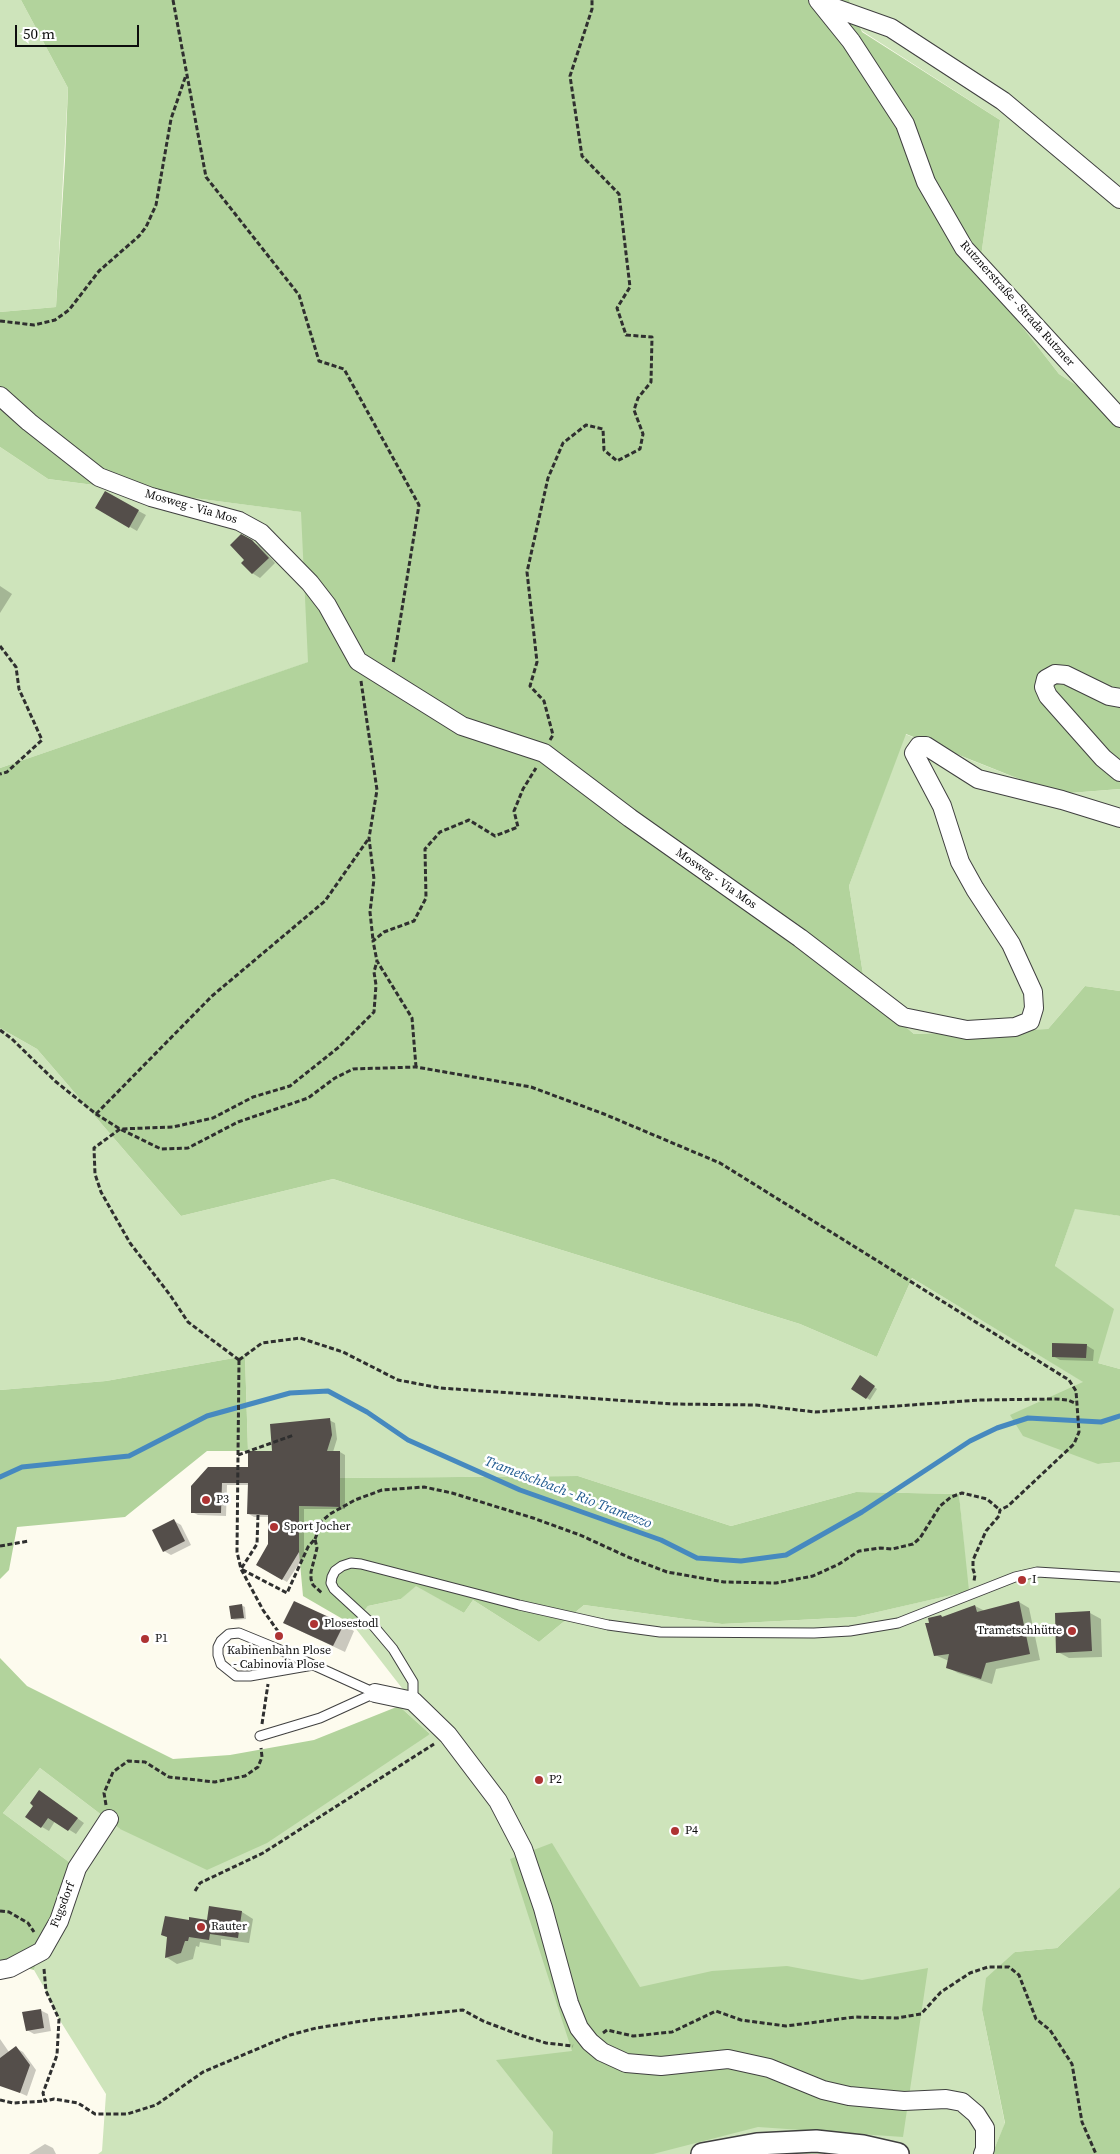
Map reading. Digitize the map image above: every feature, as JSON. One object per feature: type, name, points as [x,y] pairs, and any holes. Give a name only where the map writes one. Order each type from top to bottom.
[{"type":"street","name":"Rutznerstraße - Strada Rutzner","points":[[819,1],[891,28],[995,96],[1120,199]]},
{"type":"street","name":"Rutznerstraße - Strada Rutzner","points":[[819,1],[851,41],[905,124],[926,182],[964,248],[1120,418]]},
{"type":"street","name":"Mosweg - Via Mos","points":[[0,396],[28,422],[99,477],[151,497],[239,521],[261,532],[304,577],[327,605],[358,661],[462,726],[544,753],[630,818],[800,938],[903,1017],[967,1030],[1015,1027],[1030,1021],[1034,1008],[1033,992],[1011,944],[960,862],[942,806],[914,753],[919,746],[926,746],[978,779],[1062,800],[1120,818]]},
{"type":"street","points":[[1120,698],[1109,696],[1060,674],[1055,674],[1046,679],[1044,688],[1048,696],[1103,758],[1120,772]]},
{"type":"street","points":[[375,1693],[413,1701],[448,1735],[498,1801],[523,1849],[543,1908],[569,2003],[579,2028],[590,2042],[602,2052],[626,2062],[661,2066],[728,2059],[769,2068],[823,2090],[849,2096],[904,2101],[946,2099],[962,2102],[976,2114],[985,2128],[985,2150],[982,2154]]},
{"type":"street","name":"Fugsdorf","points":[[42,1951],[59,1921],[77,1868],[109,1820]]},
{"type":"street","points":[[0,1970],[10,1968],[42,1951]]},
{"type":"street","points":[[702,2154],[757,2144],[816,2141],[863,2146],[898,2154]]},
{"type":"lane","points":[[413,1701],[413,1682],[393,1649],[371,1623],[339,1594],[331,1583],[336,1571],[351,1563],[518,1605],[608,1625],[660,1632],[814,1633],[850,1631],[898,1623],[1016,1577],[1038,1572],[1120,1577]]},
{"type":"lane","points":[[312,1665],[250,1676],[236,1676],[221,1664],[218,1648],[221,1641],[229,1634],[238,1633],[287,1653],[375,1693]]},
{"type":"lane","points":[[260,1736],[320,1718],[375,1693]]},
{"type":"path","points":[[173,0],[206,177],[299,295],[319,361],[344,369],[419,505],[390,682]]},
{"type":"path","points":[[373,941],[384,932],[414,921],[426,898],[425,849],[440,832],[469,820],[495,836],[518,827],[514,811],[523,790],[553,735],[544,701],[530,686],[537,662],[527,572],[548,478],[563,443],[586,426],[604,429],[604,450],[617,461],[640,449],[644,434],[634,410],[638,398],[651,382],[652,338],[626,335],[617,308],[630,287],[619,194],[582,156],[570,76],[592,9],[592,0]]},
{"type":"path","points":[[0,321],[34,325],[55,320],[68,310],[99,271],[139,236],[146,227],[156,204],[171,119],[186,73]]},
{"type":"path","points":[[0,646],[16,667],[19,689],[42,740],[7,772],[0,774]]},
{"type":"path","points":[[358,661],[377,790],[369,838],[374,879],[370,912],[373,941],[377,960],[412,1018],[416,1067]]},
{"type":"path","points":[[96,1114],[212,996],[325,902],[369,838]]},
{"type":"path","points":[[239,1360],[188,1322],[130,1243],[101,1192],[95,1174],[94,1148],[120,1129],[173,1127],[213,1118],[252,1097],[290,1086],[339,1047],[374,1012],[376,985],[374,972],[377,960]]},
{"type":"path","points":[[0,1030],[12,1039],[55,1081],[96,1114],[120,1129],[161,1149],[188,1148],[238,1122],[308,1098],[335,1078],[353,1069],[416,1067],[531,1087],[604,1114],[720,1163],[1069,1380],[1076,1391],[1078,1404],[1079,1432],[1074,1444],[1064,1456],[1054,1462],[1008,1506],[1000,1510]]},
{"type":"path","points":[[239,1360],[262,1343],[300,1338],[343,1352],[398,1380],[440,1388],[673,1404],[756,1405],[815,1412],[980,1400],[1055,1399],[1068,1400],[1078,1404]]},
{"type":"path","points":[[239,1360],[237,1552],[241,1569],[263,1610],[285,1641],[287,1653]]},
{"type":"path","points":[[238,1455],[294,1435]]},
{"type":"path","points":[[241,1569],[287,1593],[308,1547],[315,1539],[322,1521],[330,1514],[355,1500],[382,1490],[424,1487],[452,1493],[534,1518],[580,1535],[667,1572],[724,1582],[776,1582],[813,1576],[839,1564],[859,1551],[892,1549],[913,1544],[920,1538],[940,1506],[951,1497],[962,1493],[987,1499],[1000,1510]]},
{"type":"path","points":[[975,1574],[973,1560],[986,1531],[999,1516],[1000,1510]]},
{"type":"path","points":[[241,1569],[258,1544],[258,1514]]},
{"type":"path","points":[[315,1539],[317,1548],[311,1572],[313,1585],[330,1599],[339,1594]]},
{"type":"path","points":[[0,1546],[29,1541]]},
{"type":"path","points":[[109,1820],[104,1793],[113,1772],[128,1761],[145,1762],[169,1777],[215,1782],[245,1776],[258,1767],[262,1757],[260,1736],[270,1672]]},
{"type":"path","points":[[195,1891],[200,1883],[263,1852],[448,1735]]},
{"type":"path","points":[[0,1910],[9,1912],[28,1923],[35,1933],[42,1951],[46,1991],[58,2020],[57,2055],[44,2093],[45,2100]]},
{"type":"path","points":[[0,2100],[13,2103],[54,2099],[78,2103],[95,2114],[127,2114],[156,2105],[203,2072],[290,2035],[316,2028],[369,2020],[463,2010],[483,2021],[520,2035],[546,2042],[577,2046],[590,2042],[607,2030],[633,2036],[672,2032],[716,2011],[741,2020],[786,2026],[855,2017],[897,2018],[921,2014],[942,1992],[970,1973],[988,1967],[1009,1967],[1019,1975],[1036,2019],[1050,2030],[1072,2064],[1082,2122],[1096,2154]]},
{"type":"green space","points":[[0,0],[21,0],[68,88],[56,307],[0,312]]},
{"type":"green space","points":[[21,0],[849,0],[862,32],[1000,120],[979,271],[1059,374],[1120,413],[1120,789],[1057,794],[906,734],[849,886],[866,993],[914,1034],[1048,1029],[1085,986],[1120,991],[1120,1216],[1075,1209],[1055,1266],[1114,1309],[1098,1363],[1120,1369],[1120,1462],[1098,1464],[1023,1436],[1010,1415],[1083,1382],[912,1278],[877,1357],[800,1324],[333,1179],[181,1216],[37,1049],[0,1028],[0,768],[308,662],[301,512],[48,479],[0,447],[0,312],[56,307],[65,161],[68,88]]},
{"type":"green space","points":[[849,0],[1120,0],[1120,413],[1059,374],[979,271],[1000,120],[862,31]]},
{"type":"green space","points":[[0,447],[48,479],[302,512],[309,662],[0,768]]},
{"type":"green space","points":[[905,734],[1057,794],[1120,789],[1120,991],[1085,986],[1048,1029],[914,1034],[866,993],[849,886]]},
{"type":"green space","points":[[0,1028],[37,1049],[181,1216],[333,1179],[800,1324],[877,1357],[912,1278],[1084,1382],[1098,1464],[1120,1462],[1120,1887],[1057,1948],[1015,1952],[982,2010],[1005,2124],[994,2154],[98,2154],[102,2151],[106,2094],[59,2019],[34,1970],[69,1862],[3,1813],[40,1768],[120,1829],[430,1734],[399,1706],[412,1701],[353,1625],[368,1606],[401,1599],[416,1585],[464,1613],[473,1600],[539,1642],[584,1605],[722,1624],[856,1617],[968,1591],[959,1494],[856,1492],[731,1526],[578,1476],[340,1478],[340,1451],[248,1451],[245,1356],[106,1381],[0,1390]]},
{"type":"green space","points":[[1075,1208],[1120,1216],[1120,1369],[1098,1363],[1055,1266]]},
{"type":"green space","points":[[245,1356],[248,1451],[207,1451],[125,1517],[17,1527],[9,1570],[0,1579],[0,1390],[106,1381]]},
{"type":"green space","points":[[578,1476],[731,1526],[856,1492],[959,1494],[969,1591],[856,1617],[722,1624],[584,1605],[539,1642],[473,1600],[464,1613],[416,1586],[401,1599],[368,1606],[353,1625],[303,1596],[299,1552],[299,1506],[340,1507],[340,1478]]},
{"type":"green space","points":[[0,1658],[27,1686],[173,1759],[230,1755],[314,1740],[399,1706],[430,1734],[267,1843],[207,1870],[120,1829],[40,1768],[3,1813],[69,1862],[34,1970],[0,1961]]},
{"type":"green space","points":[[552,1843],[640,1987],[712,1971],[787,1966],[862,1980],[928,1968],[903,2137],[758,2127],[653,2154],[552,2154],[553,2132],[496,2060],[572,2051],[510,1859]]},
{"type":"green space","points":[[1120,1887],[1120,2154],[994,2154],[1005,2123],[982,2010],[986,1978],[1015,1952],[1057,1948]]},
{"type":"building","points":[[105,491],[139,510],[129,528],[95,508]]},
{"type":"building","points":[[241,534],[252,540],[269,558],[252,574],[241,563],[244,560],[230,545]]},
{"type":"building","points":[[1052,1343],[1087,1344],[1086,1358],[1052,1357]]},
{"type":"building","points":[[860,1375],[875,1386],[866,1399],[851,1389]]},
{"type":"building","points":[[330,1418],[332,1435],[327,1451],[340,1451],[340,1507],[299,1506],[299,1552],[282,1580],[256,1565],[268,1544],[268,1515],[247,1514],[248,1483],[222,1483],[221,1513],[191,1513],[191,1486],[208,1467],[248,1467],[248,1451],[272,1451],[270,1424]]},
{"type":"building","points":[[174,1519],[185,1541],[163,1552],[152,1530]]},
{"type":"building","points":[[294,1601],[344,1624],[333,1646],[283,1623]]},
{"type":"building","points":[[1019,1601],[1030,1654],[986,1663],[981,1679],[946,1668],[949,1654],[934,1656],[925,1623],[929,1623],[928,1618],[941,1615],[942,1617],[975,1605],[977,1612]]},
{"type":"building","points":[[242,1604],[244,1618],[231,1619],[229,1606]]},
{"type":"building","points":[[1090,1611],[1092,1651],[1056,1653],[1055,1613]]},
{"type":"building","points":[[39,1790],[78,1818],[68,1831],[48,1818],[41,1828],[25,1817],[33,1806],[30,1803]]},
{"type":"building","name":"Rauter","points":[[209,1906],[242,1911],[238,1938],[210,1934],[209,1940],[189,1937],[188,1941],[185,1941],[181,1953],[165,1958],[167,1937],[161,1935],[165,1916],[189,1920],[189,1917],[207,1920]]},
{"type":"building","points":[[41,2009],[44,2028],[26,2031],[22,2012]]},
{"type":"building","points":[[16,2046],[30,2065],[20,2093],[0,2086],[0,2058]]},
{"type":"waterway","name":"Trametschbach - Rio Tramezzo","points":[[0,1477],[22,1467],[129,1456],[207,1416],[290,1393],[328,1391],[367,1412],[408,1440],[520,1490],[661,1540],[697,1558],[741,1561],[786,1555],[862,1512],[970,1441],[997,1428],[1028,1418],[1101,1422],[1120,1416]]},
{"type":"place","name":"P3","points":[[206,1500]]},
{"type":"place","name":"Sport Jocher","points":[[274,1527]]},
{"type":"place","name":"I","points":[[1022,1580]]},
{"type":"place","name":"Plosestodl","points":[[314,1624]]},
{"type":"place","name":"Trametschhütte","points":[[1072,1631]]},
{"type":"place","name":"Kabinenbahn Plose - Cabinovia Plose","points":[[279,1636]]},
{"type":"place","name":"P1","points":[[145,1639]]},
{"type":"place","name":"P2","points":[[539,1780]]},
{"type":"place","name":"P4","points":[[675,1831]]},
{"type":"place","name":"Rauter","points":[[201,1927]]}]
